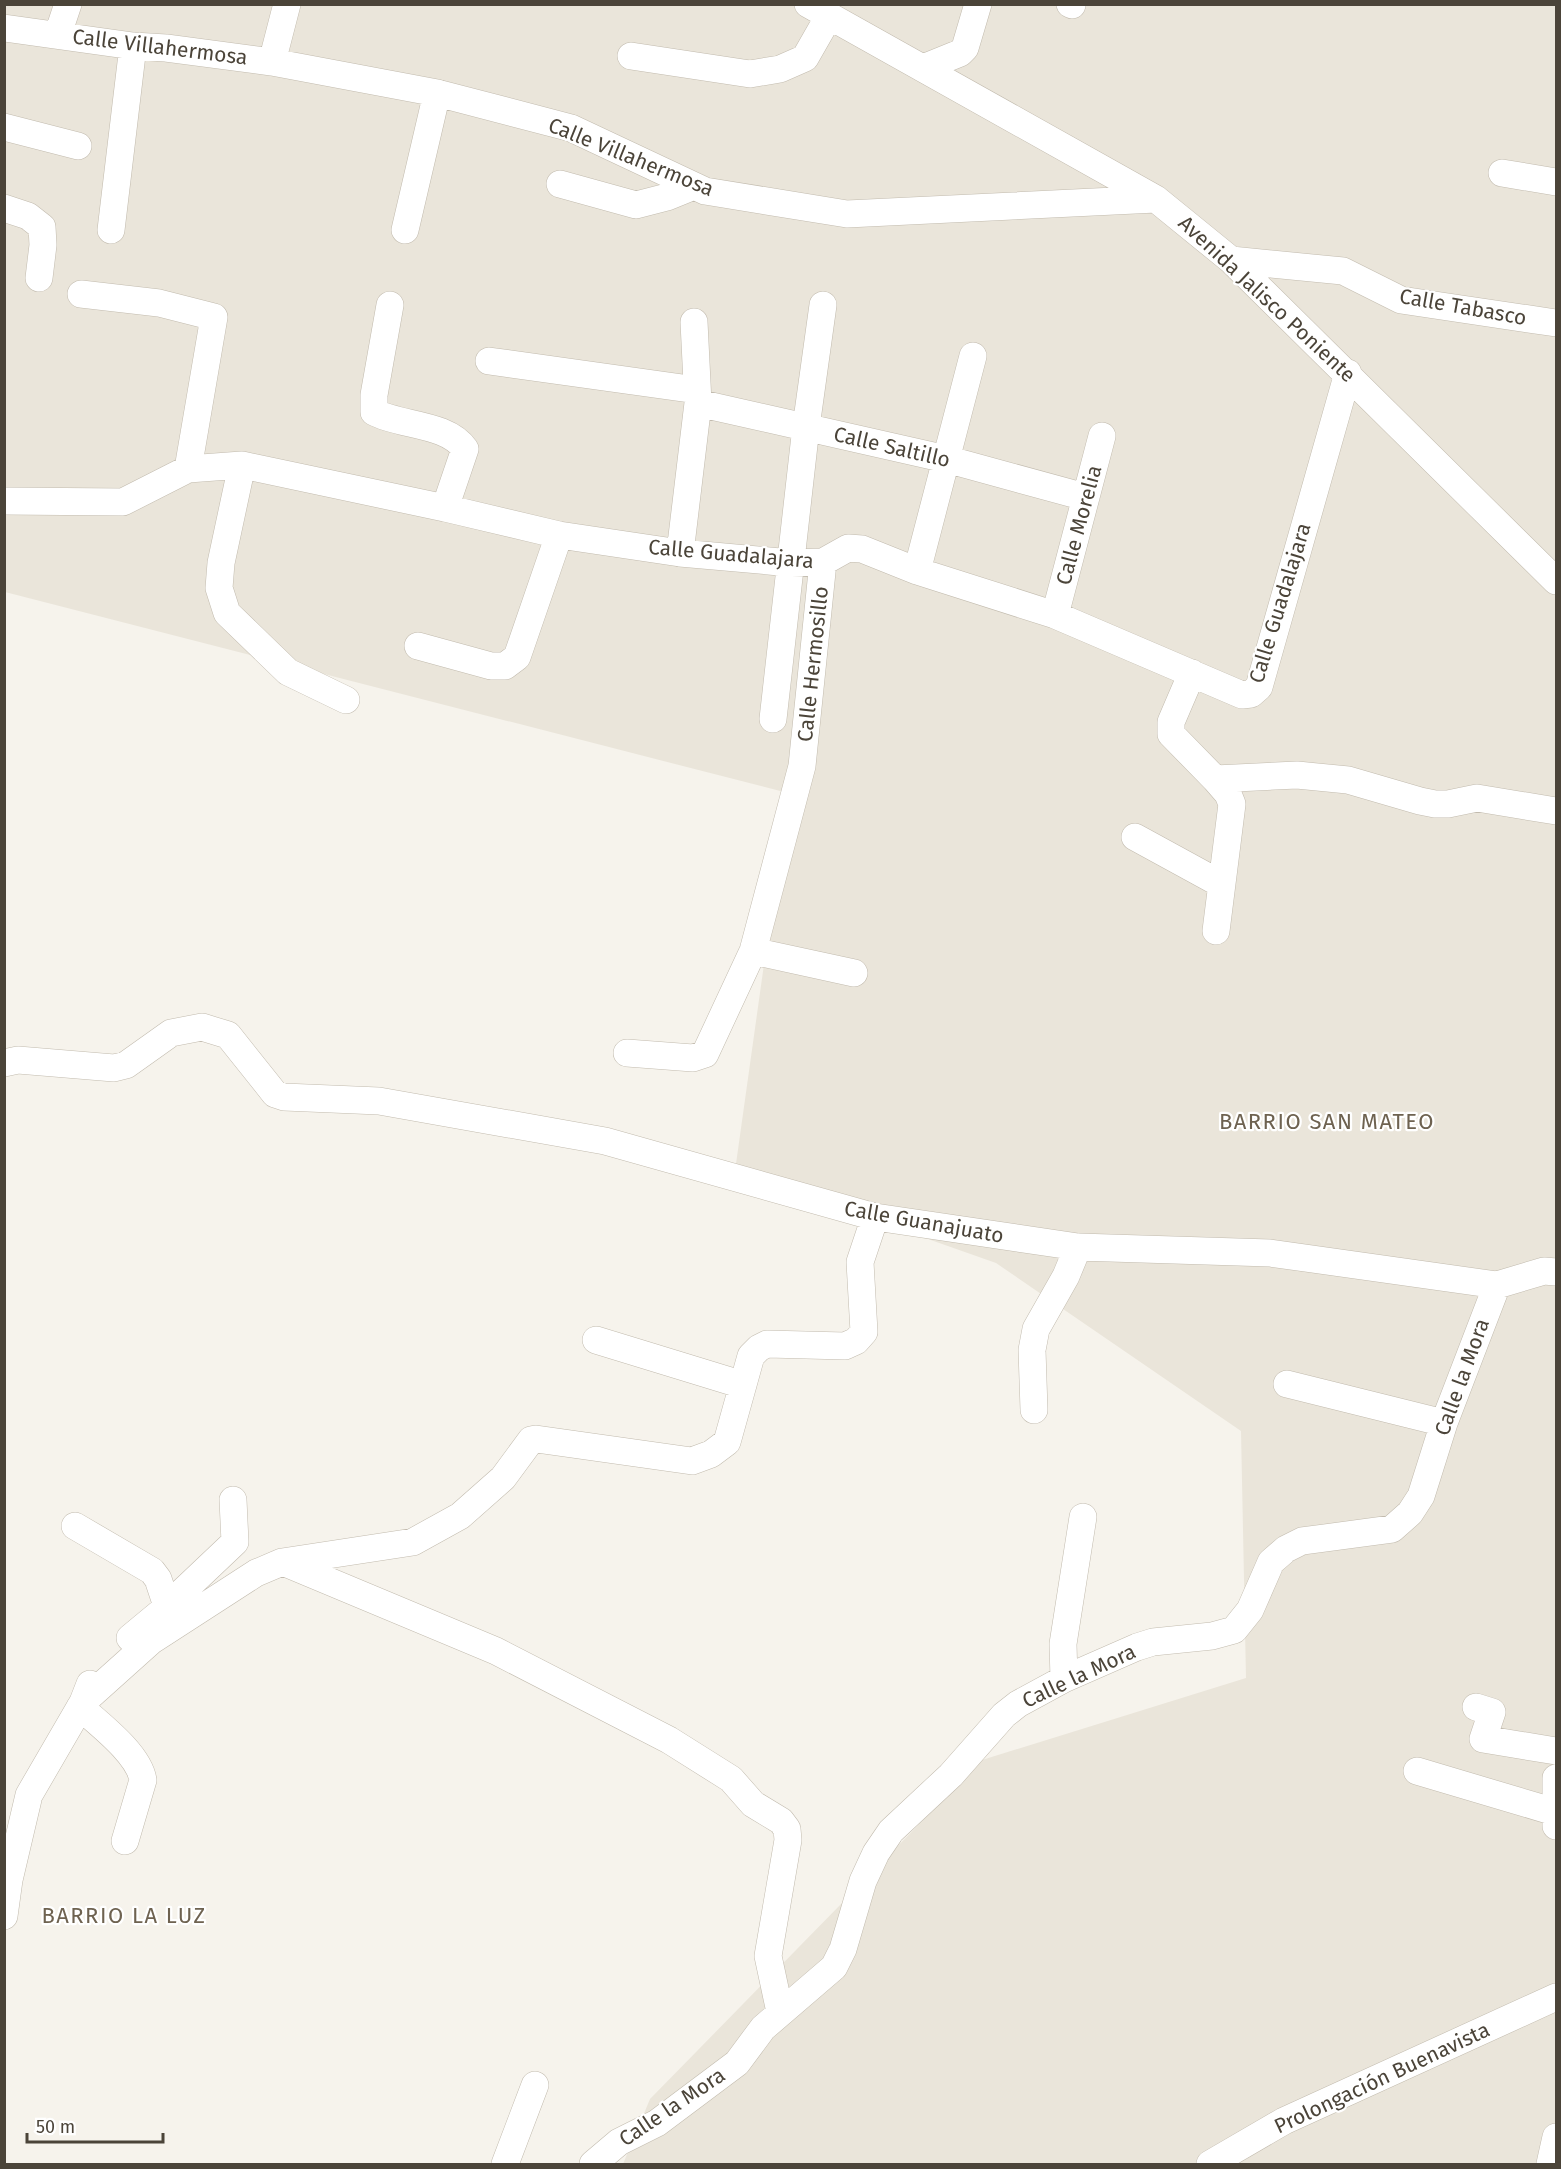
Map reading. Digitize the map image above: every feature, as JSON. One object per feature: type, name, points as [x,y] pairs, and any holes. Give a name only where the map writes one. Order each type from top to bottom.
[{"type":"street","points":[[58,34],[68,4]]},
{"type":"street","points":[[272,62],[288,4]]},
{"type":"street","points":[[923,68],[960,53],[965,48],[978,4]]},
{"type":"street","points":[[631,56],[750,74],[780,69],[805,58],[818,10]]},
{"type":"street","name":"Avenida Jalisco Poniente","points":[[818,10],[1156,199],[1231,260],[1557,581]]},
{"type":"street","name":"Calle Villahermosa","points":[[4,28],[272,62],[437,93],[570,128],[705,191],[847,214],[1156,199]]},
{"type":"street","points":[[111,230],[133,46]]},
{"type":"street","points":[[405,230],[437,93]]},
{"type":"street","points":[[4,127],[78,146]]},
{"type":"street","points":[[1502,173],[1557,182]]},
{"type":"street","points":[[560,184],[636,204],[667,197],[694,186]]},
{"type":"street","points":[[4,208],[28,216],[42,227],[43,245],[39,278]]},
{"type":"street","name":"Calle Tabasco","points":[[1231,260],[1343,271],[1401,300],[1557,323]]},
{"type":"street","points":[[81,294],[159,303],[214,317],[188,469]]},
{"type":"street","points":[[773,719],[806,427],[823,304]]},
{"type":"street","points":[[390,305],[374,395],[374,412],[458,439],[465,449],[445,508]]},
{"type":"street","points":[[680,553],[698,396],[694,322]]},
{"type":"street","points":[[917,571],[973,356]]},
{"type":"street","name":"Calle Saltillo","points":[[489,361],[698,396],[806,427],[946,459],[1085,497]]},
{"type":"street","name":"Calle Guadalajara","points":[[4,501],[123,502],[188,469],[242,465],[559,535],[680,553],[791,563],[823,562],[848,548],[862,549],[917,571],[1055,615],[1242,695],[1251,694],[1259,687],[1348,373]]},
{"type":"street","name":"Calle Morelia","points":[[1055,615],[1102,436]]},
{"type":"street","points":[[242,465],[221,563],[219,588],[227,613],[288,672],[346,700]]},
{"type":"street","points":[[418,646],[491,666],[505,666],[518,657],[559,535]]},
{"type":"street","name":"Calle Hermosillo","points":[[627,1053],[693,1058],[705,1054],[753,951],[802,766],[823,562]]},
{"type":"street","points":[[1192,674],[1171,722],[1171,734],[1228,794],[1232,804],[1216,931]]},
{"type":"street","points":[[1215,780],[1297,775],[1348,780],[1435,804],[1448,804],[1477,798],[1557,811]]},
{"type":"street","points":[[1135,837],[1221,884]]},
{"type":"street","points":[[753,951],[854,973]]},
{"type":"street","name":"Calle Guanajuato","points":[[4,1063],[18,1059],[114,1068],[126,1065],[171,1033],[202,1027],[228,1035],[275,1094],[284,1097],[379,1101],[605,1141],[875,1217],[1078,1247],[1270,1253],[1497,1285]]},
{"type":"street","points":[[82,1704],[152,1641],[255,1573],[282,1562],[413,1542],[460,1516],[503,1478],[528,1443],[536,1439],[692,1461],[711,1454],[727,1442],[751,1356],[759,1348],[767,1344],[845,1346],[856,1341],[864,1332],[860,1262],[875,1217]]},
{"type":"street","points":[[1034,1410],[1032,1350],[1036,1329],[1066,1276],[1078,1247]]},
{"type":"street","points":[[1497,1285],[1544,1272],[1557,1272]]},
{"type":"street","name":"Calle la Mora","points":[[593,2164],[619,2142],[657,2123],[737,2063],[763,2028],[834,1967],[843,1949],[863,1881],[876,1853],[891,1831],[951,1775],[1004,1715],[1018,1704],[1064,1679],[1137,1647],[1153,1642],[1212,1636],[1234,1630],[1250,1610],[1271,1562],[1286,1549],[1302,1541],[1392,1529],[1410,1514],[1421,1496],[1444,1423],[1497,1285]]},
{"type":"street","points":[[596,1340],[743,1385]]},
{"type":"street","points":[[1287,1384],[1444,1423]]},
{"type":"street","points":[[4,1917],[7,1880],[29,1795],[82,1704],[93,1675],[104,1661],[235,1542],[233,1500]]},
{"type":"street","points":[[1064,1679],[1063,1644],[1083,1517]]},
{"type":"street","points":[[75,1526],[152,1571],[158,1579],[167,1606]]},
{"type":"street","points":[[282,1562],[496,1650],[669,1740],[731,1779],[753,1804],[781,1821],[787,1830],[788,1840],[768,1956],[780,2012]]},
{"type":"street","points":[[82,1704],[129,1754],[142,1775],[143,1779],[124,1841]]},
{"type":"street","points":[[1476,1707],[1492,1712],[1483,1739],[1557,1750]]},
{"type":"street","points":[[1417,1771],[1556,1819],[1557,1778]]},
{"type":"street","name":"Prolongación Buenavista","points":[[1210,2164],[1284,2121],[1557,1997]]},
{"type":"street","points":[[505,2164],[535,2085]]},
{"type":"street","points":[[1550,2164],[1557,2137]]},
{"type":"shaded area","points":[[4,5],[1556,5],[1556,2164],[623,2164],[650,2099],[982,1760],[1246,1678],[1241,1431],[996,1263],[735,1171],[788,793],[5,592]]},
{"type":"district","name":"BARRIO SAN MATEO","points":[[1327,1121]]},
{"type":"district","name":"BARRIO LA LUZ","points":[[124,1915]]}]
